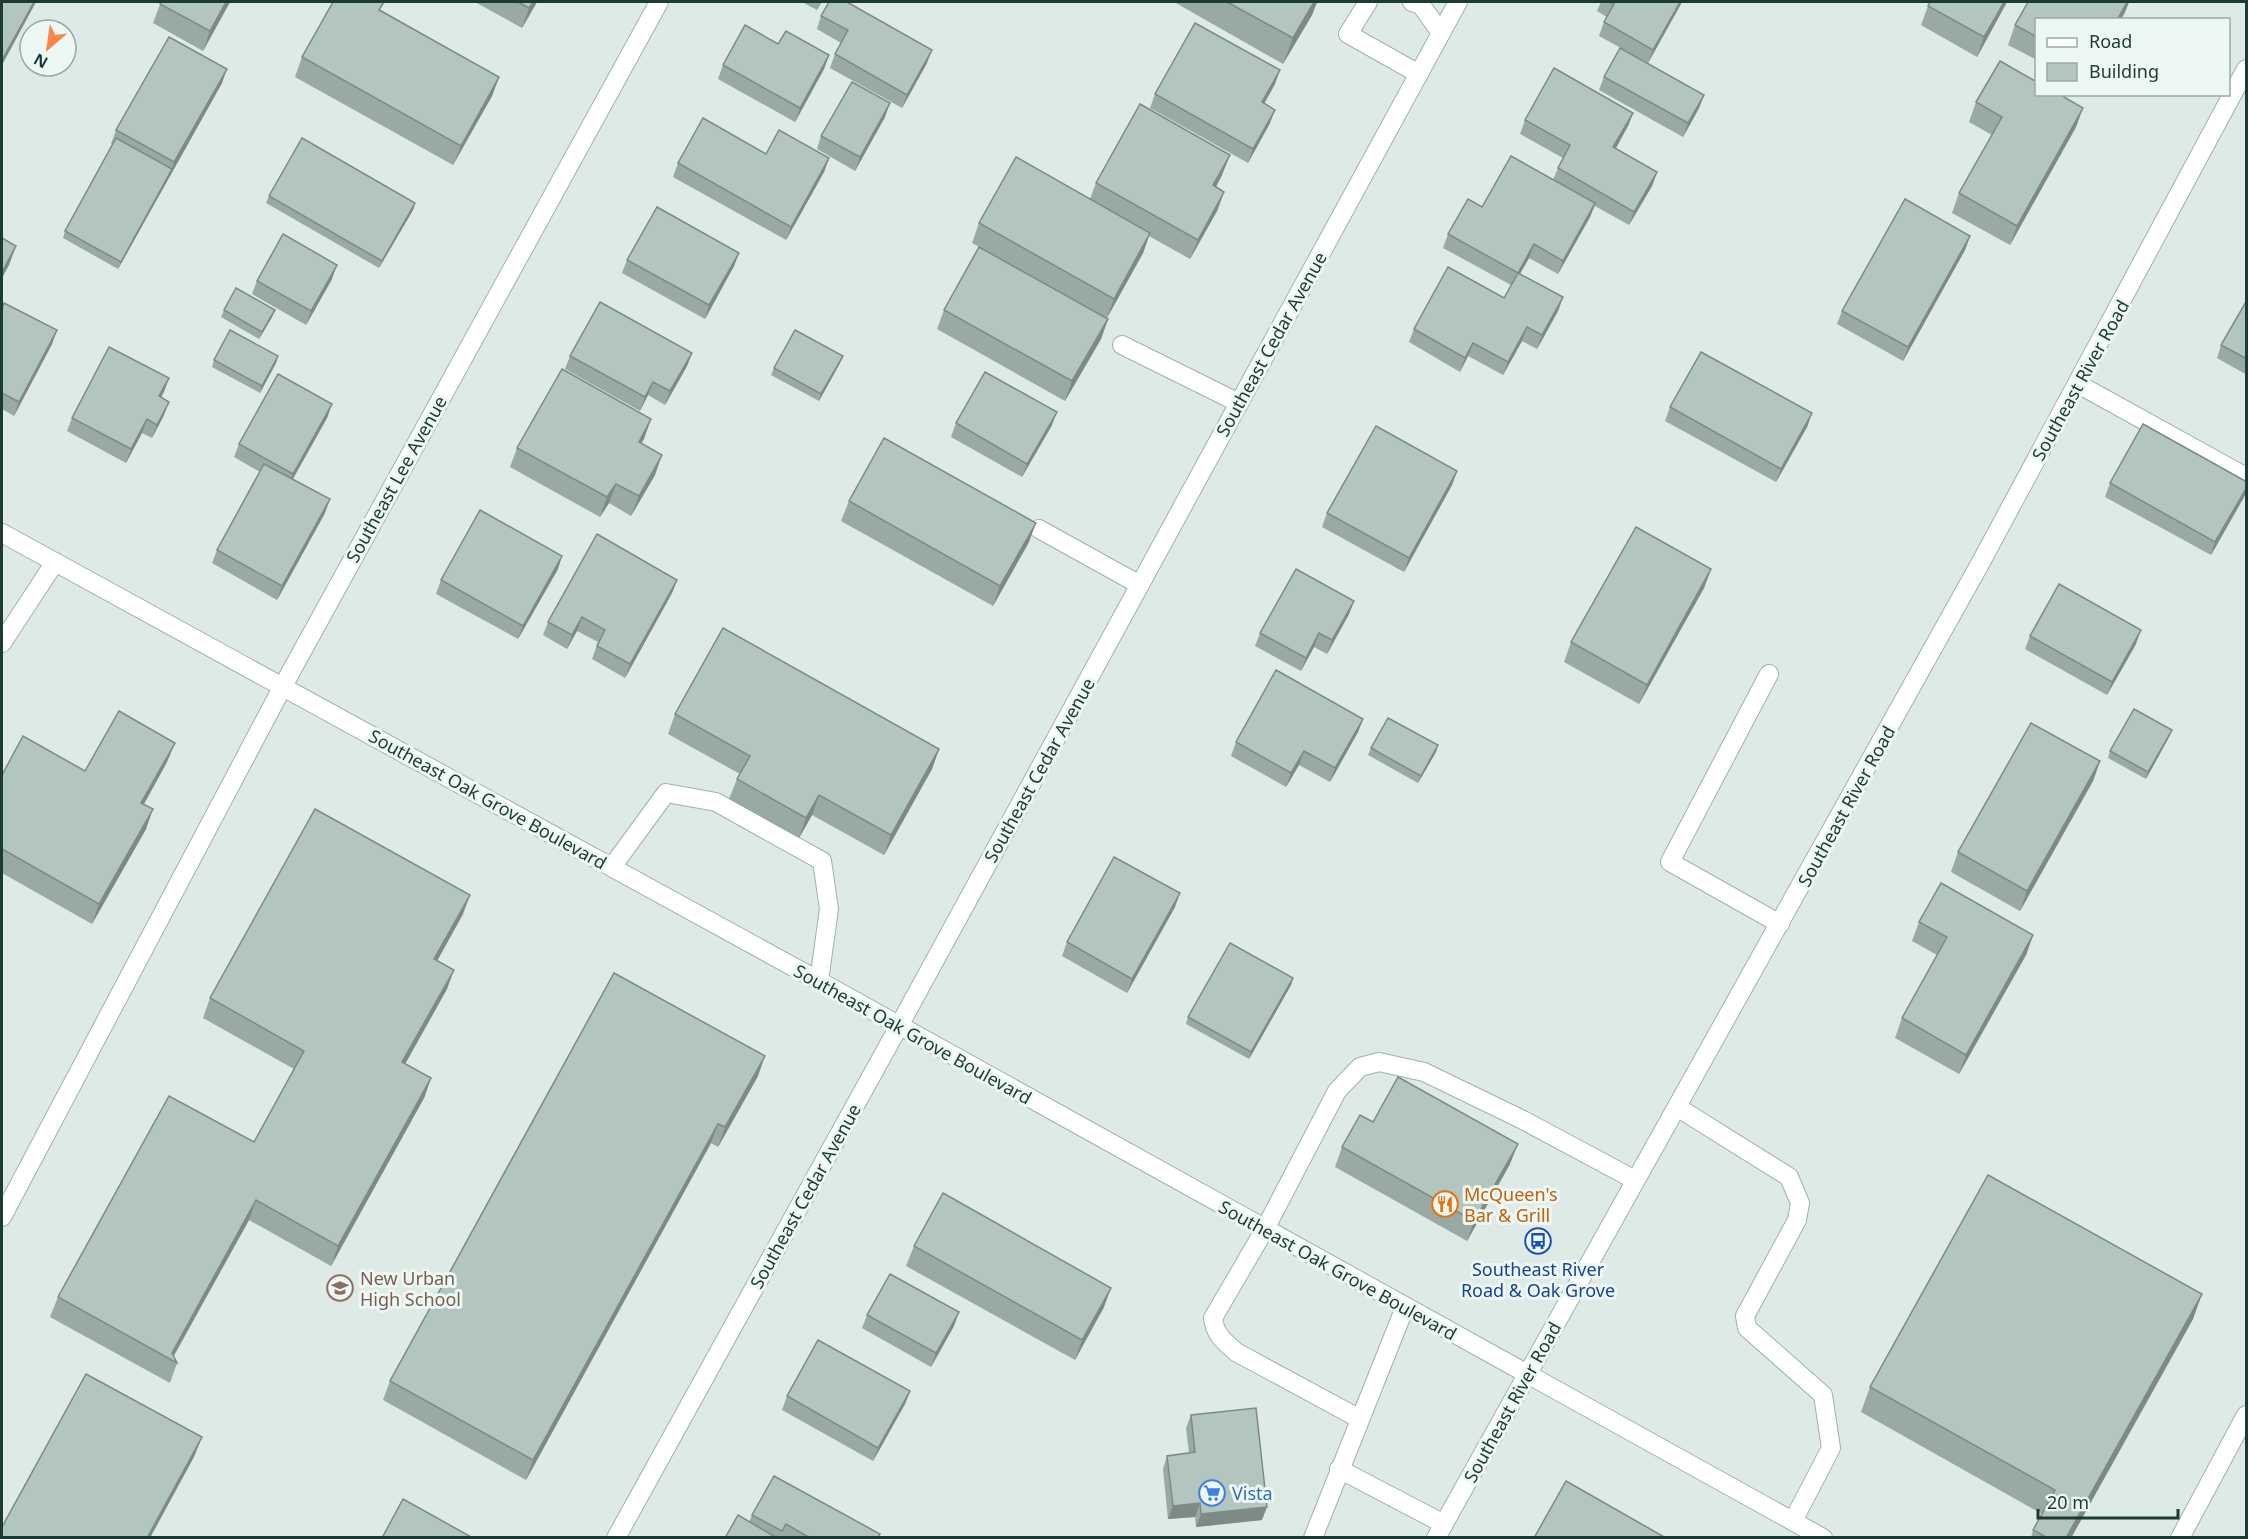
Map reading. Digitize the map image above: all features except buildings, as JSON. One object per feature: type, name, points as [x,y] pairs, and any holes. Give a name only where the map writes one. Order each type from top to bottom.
[{"type":"street","name":"Southeast Lee Avenue","points":[[2,1217],[283,686],[659,2]]},
{"type":"street","points":[[1368,2],[1348,34],[1419,74]]},
{"type":"street","points":[[1412,2],[1421,5],[1441,33]]},
{"type":"street","name":"Southeast Cedar Avenue","points":[[616,1538],[899,1026],[1458,2]]},
{"type":"street","name":"Southeast River Road","points":[[1440,1531],[2078,384],[2247,69]]},
{"type":"street","points":[[1122,345],[1239,403]]},
{"type":"street","points":[[2078,384],[2247,477]]},
{"type":"street","points":[[1039,529],[1140,585]]},
{"type":"street","name":"Southeast Oak Grove Boulevard","points":[[2,533],[819,981],[1793,1521],[1815,1536]]},
{"type":"street","points":[[2,643],[55,562]]},
{"type":"street","points":[[1769,674],[1670,862],[1779,924]]},
{"type":"street","points":[[612,867],[666,793],[716,802],[726,807],[822,861],[829,909],[819,981]]},
{"type":"street","points":[[1360,1419],[1236,1352],[1221,1339],[1215,1330],[1213,1318],[1265,1229],[1337,1091],[1360,1067],[1378,1062],[1424,1072],[1523,1120],[1635,1180]]},
{"type":"street","points":[[1677,1107],[1789,1177],[1800,1203],[1797,1220],[1745,1316],[1747,1328],[1823,1395],[1831,1448],[1793,1521]]},
{"type":"street","points":[[1313,1538],[1406,1307]]},
{"type":"street","points":[[2180,1538],[2247,1415]]},
{"type":"street","points":[[1339,1469],[1440,1531]]},
{"type":"place","name":"McQueen's Bar & Grill","points":[[1445,1204]]},
{"type":"place","name":"Southeast River Road & Oak Grove","points":[[1538,1241]]},
{"type":"place","name":"New Urban High School","points":[[340,1288]]},
{"type":"place","name":"Vista","points":[[1212,1493]]}]
